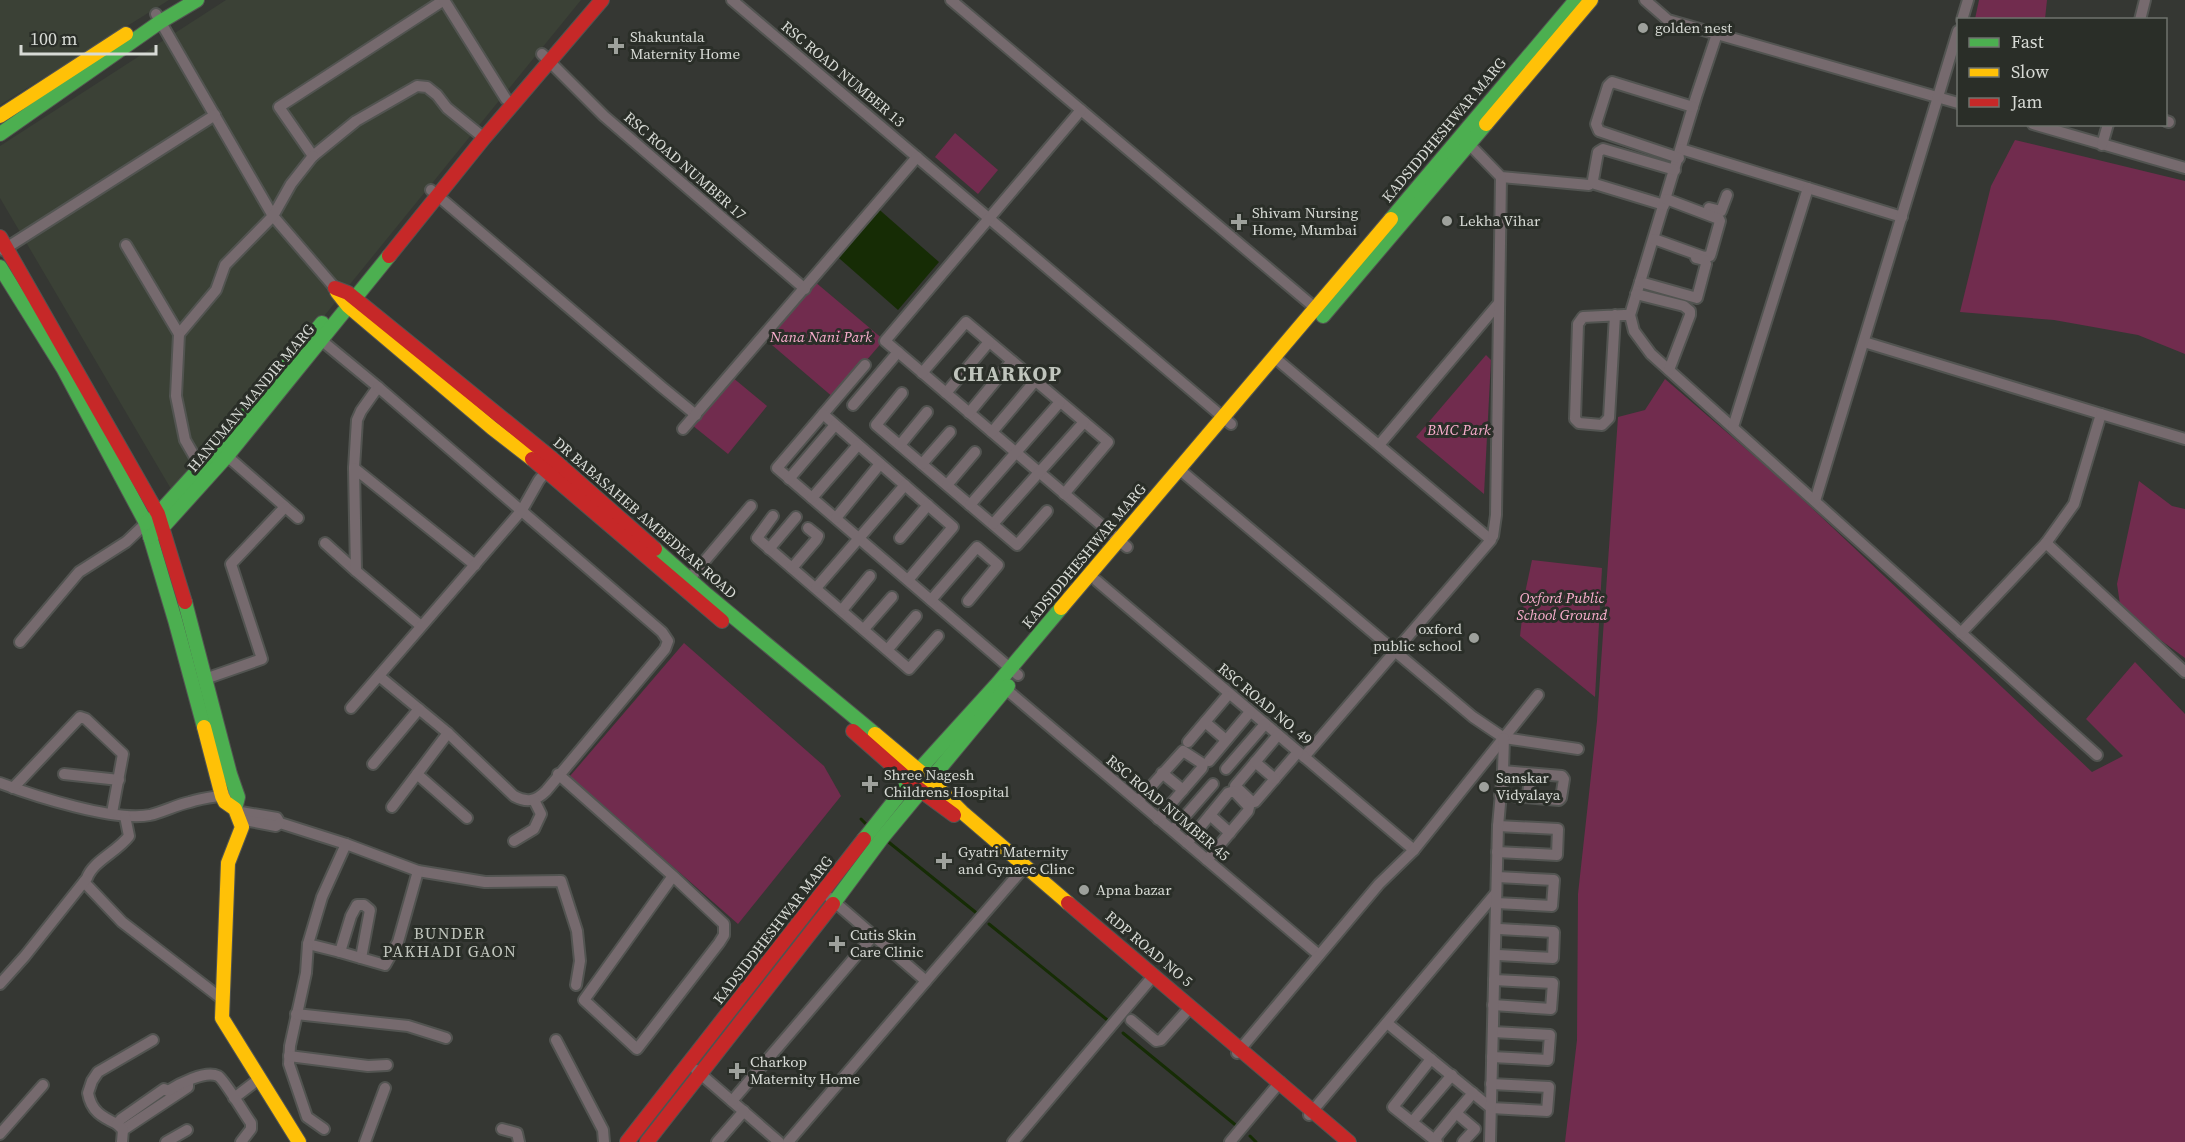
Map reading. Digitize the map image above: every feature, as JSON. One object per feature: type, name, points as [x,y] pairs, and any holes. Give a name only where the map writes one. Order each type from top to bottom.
[{"type":"main road","points":[[0,134],[158,18],[179,0]]},
{"type":"main road","points":[[0,116],[158,18],[197,0]]},
{"type":"main road","points":[[345,297],[435,193],[589,0]]},
{"type":"main road","points":[[545,58],[602,0]]},
{"type":"main road","name":"KADSIDDHESHWAR MARG","points":[[1320,311],[1576,0]]},
{"type":"main road","name":"KADSIDDHESHWAR MARG","points":[[638,1140],[700,1073],[829,897],[919,780],[953,730],[1002,686],[1320,311],[1469,144],[1591,0]]},
{"type":"main road","points":[[2,246],[158,514],[189,617],[238,797],[236,813]]},
{"type":"main road","points":[[0,267],[63,368],[146,523],[175,620],[222,795],[225,802],[236,813],[242,827],[228,863],[222,1018],[299,1142]]},
{"type":"main road","name":"HANUMAN MANDIR MARG","points":[[146,523],[227,456],[321,340],[345,297]]},
{"type":"main road","name":"HANUMAN MANDIR MARG","points":[[150,537],[162,528],[200,466],[218,448],[345,297]]},
{"type":"main road","name":"DR BABASAHEB AMBEDKAR ROAD","points":[[345,297],[551,466],[685,583],[919,780]]},
{"type":"main road","name":"KADSIDDHESHWAR MARG","points":[[1014,672],[1097,581],[1123,544]]},
{"type":"main road","name":"RDP ROAD NO 5","points":[[919,780],[957,817],[1152,978],[1186,1012],[1238,1052]]},
{"type":"main road","name":"RDP ROAD NO 5","points":[[919,780],[962,812],[1278,1085],[1338,1142]]},
{"type":"main road","name":"KADSIDDHESHWAR MARG","points":[[638,1140],[688,1064],[829,897]]},
{"type":"main road","name":"RDP ROAD NO 5","points":[[1311,1114],[1349,1142]]},
{"type":"street","points":[[313,156],[279,107],[444,0],[509,102]]},
{"type":"street","name":"RSC ROAD NUMBER 13","points":[[732,0],[1227,420]]},
{"type":"street","points":[[951,0],[1320,311]]},
{"type":"street","points":[[1645,0],[1668,20],[1957,102]]},
{"type":"street","points":[[1963,18],[1968,0]]},
{"type":"street","points":[[2140,18],[2145,0]]},
{"type":"street","name":"DR BABASAHEB AMBEDKAR ROAD","points":[[158,18],[273,216],[345,297]]},
{"type":"street","points":[[1717,34],[1630,315],[1634,331],[1651,354],[2097,755]]},
{"type":"street","points":[[1815,501],[1957,37]]},
{"type":"street","name":"RSC ROAD NUMBER 17","points":[[545,58],[604,116],[805,289]]},
{"type":"street","points":[[1693,107],[1612,82],[1608,86],[1596,124],[1599,131],[1808,188],[1902,217]]},
{"type":"street","points":[[179,334],[216,290],[225,265],[273,216],[291,184],[313,156],[356,121],[417,86],[427,87],[447,108],[481,135]]},
{"type":"street","points":[[1081,110],[885,342],[1123,544]]},
{"type":"street","points":[[2,246],[215,115]]},
{"type":"street","points":[[2040,126],[2185,168]]},
{"type":"street","points":[[2102,144],[2107,126]]},
{"type":"street","points":[[1469,144],[1501,177],[1589,185]]},
{"type":"street","points":[[1675,170],[1603,149],[1598,152],[1593,180],[1595,183],[1719,211],[1722,210],[1727,195]]},
{"type":"street","points":[[683,429],[917,157]]},
{"type":"street","points":[[1493,536],[1496,515],[1501,177]]},
{"type":"street","points":[[1733,427],[1808,188]]},
{"type":"street","points":[[435,193],[696,415]]},
{"type":"street","points":[[1653,241],[1704,257],[1710,256],[1711,253],[1719,219],[1666,199]]},
{"type":"street","points":[[1640,282],[1693,298],[1698,297],[1706,262],[1653,241]]},
{"type":"street","points":[[126,245],[179,334],[176,396],[185,440],[200,466]]},
{"type":"street","points":[[1636,294],[1684,306],[1690,311],[1669,370]]},
{"type":"street","points":[[1379,445],[1499,303]]},
{"type":"street","points":[[1615,315],[1609,418],[1602,425],[1579,423],[1575,419],[1578,324],[1583,316],[1615,315],[1630,315]]},
{"type":"street","points":[[922,373],[966,322],[1108,442],[1064,494]]},
{"type":"street","points":[[321,340],[522,510],[662,632],[668,641],[666,648],[546,790],[534,800],[528,801],[514,796],[448,733],[379,676]]},
{"type":"street","points":[[945,393],[989,342]]},
{"type":"street","points":[[1864,342],[2185,439]]},
{"type":"street","points":[[853,405],[898,352]]},
{"type":"street","points":[[1278,360],[1491,540],[1301,755],[1255,802],[1252,802],[1235,786],[1278,735]]},
{"type":"street","points":[[969,413],[1012,361]]},
{"type":"street","points":[[865,364],[777,468],[1014,672]]},
{"type":"street","points":[[992,432],[1035,381]]},
{"type":"street","points":[[356,571],[354,468],[357,420],[378,387]]},
{"type":"street","points":[[902,393],[876,425],[1017,545],[1047,511]]},
{"type":"street","points":[[970,505],[1060,402]]},
{"type":"street","points":[[900,445],[927,412]]},
{"type":"street","points":[[823,414],[953,527],[908,580]]},
{"type":"street","points":[[1961,633],[2046,543],[2074,504],[2101,414]]},
{"type":"street","points":[[993,524],[1084,422]]},
{"type":"street","points":[[789,479],[835,425]]},
{"type":"street","points":[[922,464],[950,432]]},
{"type":"street","points":[[812,498],[858,445]]},
{"type":"street","points":[[947,485],[975,452]]},
{"type":"street","points":[[227,456],[298,518]]},
{"type":"street","points":[[836,518],[880,464]]},
{"type":"street","points":[[351,708],[522,510],[539,480],[551,466]]},
{"type":"street","points":[[354,468],[475,565]]},
{"type":"street","points":[[1183,473],[1473,717],[1504,738],[1578,749]]},
{"type":"street","points":[[816,588],[905,485]]},
{"type":"street","points":[[900,538],[928,505]]},
{"type":"street","points":[[685,583],[751,506]]},
{"type":"street","points":[[205,679],[262,659],[231,564],[285,507]]},
{"type":"street","points":[[773,516],[756,536],[909,669],[938,636]]},
{"type":"street","points":[[769,549],[796,517]]},
{"type":"street","name":"HANUMAN MANDIR MARG","points":[[126,542],[146,523]]},
{"type":"street","points":[[792,568],[818,536],[808,528]]},
{"type":"street","name":"HANUMAN MANDIR MARG","points":[[126,542],[150,537]]},
{"type":"street","points":[[20,642],[79,572],[126,542]]},
{"type":"street","points":[[325,543],[421,626]]},
{"type":"street","points":[[2046,543],[2185,672]]},
{"type":"street","points":[[931,600],[977,547],[998,565],[968,601]]},
{"type":"street","points":[[842,610],[870,576]]},
{"type":"street","name":"RSC ROAD NO. 49","points":[[1097,581],[1414,850]]},
{"type":"street","points":[[864,629],[892,597]]},
{"type":"street","points":[[888,649],[916,616]]},
{"type":"street","name":"RSC ROAD NUMBER 45","points":[[1002,686],[1319,955]]},
{"type":"street","points":[[1238,1052],[1378,884],[1414,850],[1538,695]]},
{"type":"street","points":[[1188,742],[1227,696]]},
{"type":"street","points":[[373,764],[419,709]]},
{"type":"street","points":[[1209,761],[1250,711]]},
{"type":"street","points":[[12,788],[80,717],[86,719],[123,754],[112,813]]},
{"type":"street","points":[[1205,722],[1226,740]]},
{"type":"street","points":[[1226,769],[1265,723]]},
{"type":"street","points":[[392,807],[448,733]]},
{"type":"street","points":[[1490,1142],[1497,852],[1504,738]]},
{"type":"street","points":[[1138,801],[1183,751],[1187,751],[1203,764],[1158,819]]},
{"type":"street","points":[[1255,762],[1275,779]]},
{"type":"street","points":[[1500,795],[1559,800],[1564,779],[1562,776],[1503,771]]},
{"type":"street","points":[[1162,773],[1183,790]]},
{"type":"street","points":[[64,774],[118,780]]},
{"type":"street","points":[[417,774],[467,818]]},
{"type":"street","points":[[558,774],[673,876],[724,924],[724,935],[637,1049],[584,1000],[673,876]]},
{"type":"street","points":[[1528,797],[1530,774]]},
{"type":"street","points":[[0,783],[76,807],[125,816],[149,815],[193,801],[236,792]]},
{"type":"street","points":[[1173,830],[1213,784]]},
{"type":"street","points":[[1186,843],[1228,793],[1234,791],[1249,807],[1248,811],[1207,860]]},
{"type":"street","points":[[514,841],[534,829],[541,814],[534,800]]},
{"type":"street","points":[[236,813],[277,818],[280,823],[418,870],[485,882],[561,881],[577,931],[580,962],[576,984]]},
{"type":"street","points":[[1210,815],[1230,832]]},
{"type":"street","points":[[0,984],[26,956],[84,882],[90,869],[111,854],[129,836],[125,816]]},
{"type":"street","points":[[1497,852],[1557,855],[1558,829],[1498,826]]},
{"type":"street","points":[[324,1129],[307,1117],[289,1064],[289,1056],[306,973],[308,944],[322,897],[346,844]]},
{"type":"street","points":[[308,944],[385,965],[398,942],[418,870]]},
{"type":"street","points":[[788,1142],[1021,871]]},
{"type":"street","points":[[1496,898],[1552,906],[1554,880],[1497,878]]},
{"type":"street","points":[[84,882],[122,922],[222,999]]},
{"type":"street","points":[[829,897],[926,981]]},
{"type":"street","points":[[1311,1114],[1496,898]]},
{"type":"street","points":[[340,952],[351,916],[357,905],[364,905],[370,910],[361,958]]},
{"type":"street","points":[[1498,955],[1552,958],[1554,932],[1499,929]]},
{"type":"street","points":[[732,1101],[873,936]]},
{"type":"street","points":[[1013,1142],[1152,978]]},
{"type":"street","points":[[1494,980],[1553,983],[1551,1009],[1494,1005]]},
{"type":"street","points":[[1131,1020],[1156,1041],[1161,1040],[1186,1012]]},
{"type":"street","points":[[296,1014],[408,1026],[446,1038]]},
{"type":"street","points":[[1387,1023],[1491,1108],[1547,1111],[1549,1087],[1491,1084]]},
{"type":"street","points":[[1492,1057],[1548,1060],[1550,1035],[1493,1032]]},
{"type":"street","points":[[120,1127],[100,1116],[94,1108],[88,1093],[92,1081],[99,1072],[153,1040]]},
{"type":"street","points":[[556,1040],[603,1130],[604,1142]]},
{"type":"street","points":[[289,1056],[368,1066],[387,1065]]},
{"type":"street","points":[[1431,1059],[1393,1107],[1435,1141],[1473,1093]]},
{"type":"street","points":[[688,1064],[779,1142]]},
{"type":"street","points":[[120,1127],[188,1087],[186,1080],[212,1074],[222,1078],[252,1126],[241,1142]]},
{"type":"street","points":[[1412,1122],[1452,1075]]},
{"type":"street","points":[[234,1098],[259,1079]]},
{"type":"street","points":[[0,1134],[43,1085]]},
{"type":"street","points":[[1230,1142],[1278,1085]]},
{"type":"street","points":[[365,1142],[386,1088]]},
{"type":"street","points":[[717,1142],[744,1111]]},
{"type":"street","points":[[1456,1113],[1475,1129],[1463,1142]]},
{"type":"street","points":[[120,1127],[122,1142]]},
{"type":"street","points":[[502,1129],[517,1133],[519,1142]]},
{"type":"street","points":[[167,1141],[187,1130]]},
{"type":"shaded area","points":[[0,0],[169,0],[0,105]]},
{"type":"shaded area","points":[[226,0],[581,0],[186,486],[171,489],[0,198],[0,146]]},
{"type":"shaded area","points":[[874,205],[939,262],[898,310],[832,252]]},
{"type":"green space","points":[[1979,0],[2047,0],[2045,18],[1975,18]]},
{"type":"green space","points":[[955,133],[998,170],[978,194],[935,157]]},
{"type":"green space","points":[[2015,140],[2185,181],[2185,354],[2138,335],[2054,320],[1960,312],[1991,186]]},
{"type":"green space","name":"Nana Nani Park","points":[[808,276],[884,340],[834,398],[759,334]]},
{"type":"green space","name":"BMC Park","points":[[1486,355],[1491,360],[1484,494],[1416,437]]},
{"type":"green space","points":[[732,377],[767,406],[728,454],[692,425]]},
{"type":"green space","points":[[1665,379],[1781,479],[2092,772],[2123,756],[2086,719],[2135,662],[2185,714],[2185,1142],[1565,1142],[1577,1040],[1578,894],[1597,721],[1618,417],[1645,410]]},
{"type":"green space","points":[[2139,481],[2172,506],[2185,509],[2185,658],[2121,611],[2117,584]]},
{"type":"green space","name":"Oxford Public School Ground","points":[[1532,560],[1602,568],[1595,697],[1520,636]]},
{"type":"green space","points":[[684,643],[824,766],[841,796],[738,924],[570,776]]},
{"type":"waterway","points":[[861,819],[868,826]]},
{"type":"waterway","points":[[886,840],[979,915]]},
{"type":"waterway","points":[[989,924],[1111,1023]]},
{"type":"waterway","points":[[1123,1033],[1238,1127]]},
{"type":"waterway","points":[[1250,1136],[1256,1142]]},
{"type":"traffic: fast","points":[[0,134],[160,22],[197,0]]},
{"type":"traffic: fast","points":[[1391,219],[1576,0]]},
{"type":"traffic: fast","points":[[1323,316],[1486,124]]},
{"type":"traffic: fast","points":[[150,537],[162,528],[227,456],[389,256]]},
{"type":"traffic: fast","points":[[0,267],[63,368],[146,523],[204,727]]},
{"type":"traffic: fast","points":[[146,523],[158,514],[218,448],[322,323]]},
{"type":"traffic: fast","points":[[655,549],[875,734]]},
{"type":"traffic: fast","points":[[185,602],[238,797],[235,809]]},
{"type":"traffic: fast","points":[[864,839],[918,771],[998,683],[1061,608]]},
{"type":"traffic: fast","points":[[833,904],[882,838],[1008,686]]},
{"type":"traffic: slow","points":[[1486,124],[1591,0]]},
{"type":"traffic: slow","points":[[0,116],[126,34]]},
{"type":"traffic: slow","points":[[1061,608],[1391,219]]},
{"type":"traffic: slow","points":[[337,292],[348,306],[532,459]]},
{"type":"traffic: slow","points":[[204,727],[222,796],[225,802],[235,809],[242,827],[228,863],[222,1018],[299,1142]]},
{"type":"traffic: slow","points":[[875,734],[1068,903]]},
{"type":"traffic: jam","points":[[389,256],[484,138],[602,0]]},
{"type":"traffic: jam","points":[[0,237],[158,514],[185,602]]},
{"type":"traffic: jam","points":[[335,288],[348,293],[555,461],[655,549]]},
{"type":"traffic: jam","points":[[532,459],[722,621]]},
{"type":"traffic: jam","points":[[853,731],[920,790],[954,815]]},
{"type":"traffic: jam","points":[[627,1142],[864,839]]},
{"type":"traffic: jam","points":[[1068,903],[1349,1142]]},
{"type":"traffic: jam","points":[[647,1142],[833,904]]},
{"type":"place","name":"golden nest","points":[[1643,28]]},
{"type":"place","name":"Shakuntala Maternity Home","points":[[616,46]]},
{"type":"place","name":"Lekha Vihar","points":[[1447,221]]},
{"type":"place","name":"Shivam Nursing Home, Mumbai","points":[[1239,222]]},
{"type":"place","name":"oxford public school","points":[[1474,638]]},
{"type":"place","name":"Shree Nagesh Childrens Hospital","points":[[870,784]]},
{"type":"place","name":"Sanskar Vidyalaya","points":[[1484,787]]},
{"type":"place","name":"Gyatri Maternity and Gynaec Clinc","points":[[944,861]]},
{"type":"place","name":"Apna bazar","points":[[1084,890]]},
{"type":"place","name":"Cutis Skin Care Clinic","points":[[837,944]]},
{"type":"place","name":"Charkop Maternity Home","points":[[737,1071]]},
{"type":"district","name":"CHARKOP","points":[[1008,374]]},
{"type":"district","name":"BUNDER PAKHADI GAON","points":[[450,942]]}]
